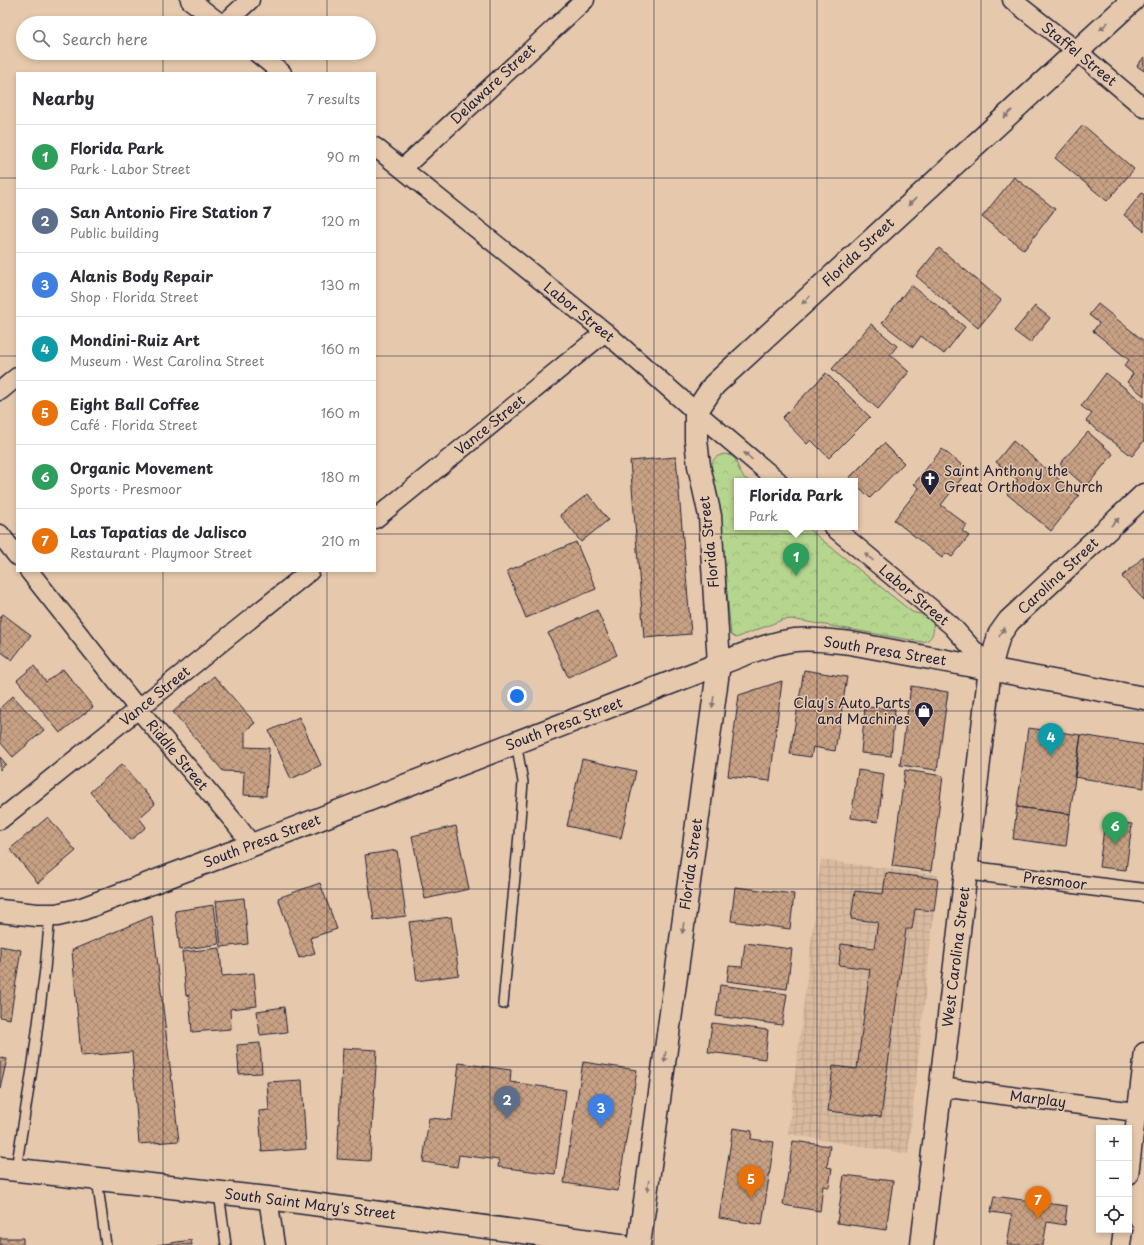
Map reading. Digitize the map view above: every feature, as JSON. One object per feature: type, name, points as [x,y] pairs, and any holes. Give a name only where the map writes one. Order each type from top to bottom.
[{"type":"street","points":[[190,0],[211,16]]},
{"type":"street","points":[[233,16],[250,0]]},
{"type":"street","name":"Delaware Street","points":[[402,169],[585,0]]},
{"type":"street","name":"Staffel Street","points":[[1012,0],[1077,51],[1144,108]]},
{"type":"street","name":"Florida Street","points":[[640,1245],[719,664],[710,516],[699,466],[696,440],[696,412],[714,385],[1133,0]]},
{"type":"street","points":[[266,60],[281,72]]},
{"type":"street","name":"Labor Street","points":[[376,148],[605,332],[696,412],[774,478]]},
{"type":"street","name":"Vance Street","points":[[376,517],[605,332]]},
{"type":"street","points":[[0,391],[16,378]]},
{"type":"street","name":"Carolina Street","points":[[990,668],[999,635],[1009,621],[1144,495]]},
{"type":"street","name":"Labor Street","points":[[837,530],[951,625],[990,668]]},
{"type":"street","points":[[0,534],[16,555]]},
{"type":"street","name":"Riddle Street","points":[[30,572],[139,710],[231,818],[252,845]]},
{"type":"street","name":"Vance Street","points":[[0,820],[139,710],[309,572]]},
{"type":"street","name":"South Presa Street","points":[[0,911],[36,915],[57,915],[82,909],[252,845],[719,664],[772,646],[795,640],[819,640],[850,643],[1144,698]]},
{"type":"street","name":"West Carolina Street","points":[[922,1245],[990,668]]},
{"type":"street","name":"Presmoor","points":[[966,870],[1144,893]]},
{"type":"street","points":[[1131,1161],[1144,1052]]},
{"type":"street","name":"Marplay","points":[[940,1087],[1136,1112]]},
{"type":"street","name":"South Saint Mary's Street","points":[[8,1169],[268,1198],[620,1245]]},
{"type":"street","points":[[268,1198],[275,1245]]},
{"type":"street","points":[[1121,1245],[1123,1233]]},
{"type":"lane","points":[[503,1004],[523,782],[516,742]]},
{"type":"lane","points":[[8,1169],[34,1063],[50,915]]},
{"type":"lane","points":[[97,1179],[106,1245]]},
{"type":"lane","points":[[220,1193],[226,1245]]},
{"type":"shaded area","points":[[821,860],[938,875],[908,1154],[788,1134]]},
{"type":"green space","points":[[724,454],[732,457],[736,461],[742,476],[745,478],[734,478],[734,530],[810,530],[912,612],[926,615],[931,618],[934,628],[930,638],[922,642],[791,619],[782,620],[736,638],[731,635],[722,540],[710,469],[714,459]]},
{"type":"building","points":[[1144,57],[1144,71],[1137,66]]},
{"type":"building","points":[[1083,125],[1134,169],[1107,201],[1055,158]]},
{"type":"building","points":[[1014,177],[1055,209],[1024,250],[982,217]]},
{"type":"building","points":[[1142,193],[1144,195],[1144,231],[1124,215]]},
{"type":"building","points":[[939,248],[1001,300],[978,328],[916,276]]},
{"type":"building","points":[[911,285],[965,327],[944,354],[921,336],[913,347],[882,323]]},
{"type":"building","points":[[1098,304],[1144,341],[1144,396],[1127,382],[1133,374],[1124,366],[1129,360],[1093,331],[1099,323],[1089,315]]},
{"type":"building","points":[[1035,306],[1050,318],[1030,343],[1014,331]]},
{"type":"building","points":[[871,324],[897,346],[890,355],[909,372],[878,409],[832,369]]},
{"type":"building","points":[[826,373],[870,417],[829,458],[811,440],[807,444],[782,418]]},
{"type":"building","points":[[1106,373],[1144,403],[1144,441],[1132,456],[1086,421],[1092,414],[1081,406]]},
{"type":"building","points":[[1088,432],[1113,454],[1086,487],[1060,464]]},
{"type":"building","points":[[1013,441],[1079,496],[1051,531],[1007,494],[1018,480],[996,462]]},
{"type":"building","points":[[884,443],[904,463],[870,498],[858,486],[858,478],[849,478]]},
{"type":"building","name":"Saint Anthony the Great Orthodox Church","points":[[942,449],[968,470],[941,505],[967,525],[962,531],[969,536],[952,557],[946,553],[942,558],[894,520],[919,488],[914,484]]},
{"type":"building","points":[[676,457],[691,634],[644,638],[630,461]]},
{"type":"building","points":[[588,494],[608,520],[581,542],[560,515]]},
{"type":"building","points":[[576,542],[596,589],[526,618],[507,571]]},
{"type":"building","points":[[1144,556],[1144,600],[1122,577]]},
{"type":"building","points":[[597,610],[617,655],[568,677],[548,633]]},
{"type":"building","points":[[3,614],[31,635],[12,660],[0,651],[0,618]]},
{"type":"building","points":[[34,666],[46,682],[63,669],[93,707],[60,733],[17,680]]},
{"type":"building","points":[[804,670],[847,677],[835,751],[813,747],[811,757],[790,754]]},
{"type":"building","points":[[214,676],[255,723],[245,731],[245,747],[269,748],[266,796],[243,795],[244,772],[223,771],[173,712]]},
{"type":"building","points":[[782,681],[770,781],[728,776],[739,695]]},
{"type":"building","name":"Clay's Auto Parts and Machines","points":[[911,686],[948,692],[937,770],[900,765]]},
{"type":"building","points":[[13,696],[44,730],[13,757],[0,742],[0,708]]},
{"type":"building","points":[[865,707],[895,709],[891,756],[861,753]]},
{"type":"building","points":[[299,717],[321,765],[291,779],[269,731]]},
{"type":"building","points":[[1028,728],[1081,735],[1070,814],[1017,807]]},
{"type":"building","points":[[1081,735],[1144,745],[1144,788],[1074,777]]},
{"type":"building","points":[[0,757],[6,764],[0,770]]},
{"type":"building","points":[[582,759],[636,771],[621,838],[567,826]]},
{"type":"building","points":[[122,764],[155,804],[139,818],[146,827],[131,840],[90,792]]},
{"type":"building","points":[[858,770],[884,774],[878,822],[851,818]]},
{"type":"building","points":[[905,770],[943,776],[931,871],[892,866]]},
{"type":"building","points":[[1017,807],[1070,814],[1066,846],[1013,839]]},
{"type":"building","points":[[48,817],[76,851],[38,883],[10,849]]},
{"type":"building","points":[[1105,821],[1132,824],[1126,870],[1099,867]]},
{"type":"building","points":[[456,826],[469,889],[425,899],[412,836]]},
{"type":"building","points":[[397,850],[406,916],[374,920],[365,855]]},
{"type":"building","points":[[886,873],[938,879],[934,911],[915,909],[912,929],[906,929],[881,1117],[828,1111],[833,1066],[857,1069],[870,969],[839,965],[841,944],[874,948],[878,922],[851,919],[855,891],[883,894]]},
{"type":"building","points":[[320,883],[337,929],[310,938],[315,953],[299,958],[278,898]]},
{"type":"building","points":[[735,887],[794,894],[790,929],[731,921]]},
{"type":"building","points":[[244,898],[248,944],[221,947],[216,901]]},
{"type":"building","points":[[214,905],[219,944],[180,950],[175,911]]},
{"type":"building","points":[[152,916],[179,1141],[139,1144],[132,1052],[81,1056],[72,950]]},
{"type":"building","points":[[451,917],[459,975],[417,981],[409,922]]},
{"type":"building","points":[[745,943],[792,949],[787,989],[727,981],[729,966],[742,967]]},
{"type":"building","points":[[0,946],[21,950],[10,1019],[0,1017]]},
{"type":"building","points":[[220,948],[222,976],[254,973],[257,1006],[230,1009],[231,1029],[192,1032],[189,995],[186,996],[182,952]]},
{"type":"building","points":[[720,985],[787,994],[782,1025],[716,1016]]},
{"type":"building","points":[[284,1007],[287,1032],[260,1035],[257,1011]]},
{"type":"building","points":[[712,1023],[768,1030],[765,1059],[708,1052]]},
{"type":"building","points":[[260,1043],[262,1073],[239,1074],[237,1045]]},
{"type":"building","points":[[343,1048],[377,1050],[370,1161],[337,1159]]},
{"type":"building","points":[[0,1058],[7,1059],[0,1089]]},
{"type":"building","points":[[583,1062],[637,1070],[618,1191],[564,1183]]},
{"type":"building","points":[[459,1063],[511,1070],[510,1082],[566,1090],[555,1174],[498,1167],[499,1160],[459,1155],[457,1167],[423,1162],[429,1118],[452,1120]]},
{"type":"building","points":[[302,1080],[306,1149],[262,1152],[259,1111],[269,1110],[267,1082]]},
{"type":"building","points":[[733,1128],[752,1131],[751,1139],[774,1142],[762,1225],[719,1218]]},
{"type":"building","points":[[793,1141],[830,1146],[827,1167],[832,1168],[829,1187],[823,1186],[820,1211],[783,1205]]},
{"type":"building","points":[[844,1175],[893,1181],[886,1230],[837,1223]]},
{"type":"building","points":[[994,1196],[1067,1206],[1065,1225],[1047,1222],[1043,1245],[1007,1245],[1012,1215],[991,1212]]},
{"type":"building","points":[[0,1238],[23,1238],[23,1245],[0,1245]]},
{"type":"building","points":[[191,1240],[192,1245],[157,1245]]},
{"type":"place","name":"Saint Anthony the Great Orthodox Church","points":[[930,496]]},
{"type":"place","name":"Florida Park","points":[[796,576]]},
{"type":"place","name":"Clay's Auto Parts and Machines","points":[[924,728]]},
{"type":"place","name":"Mondini-Ruiz Art","points":[[1051,756]]},
{"type":"place","name":"Organic Movement","points":[[1115,845]]},
{"type":"place","name":"San Antonio Fire Station 7","points":[[507,1119]]},
{"type":"place","name":"Alanis Body Repair","points":[[601,1127]]},
{"type":"place","name":"Eight Ball Coffee","points":[[751,1198]]},
{"type":"place","name":"Las Tapatias de Jalisco","points":[[1038,1219]]}]
